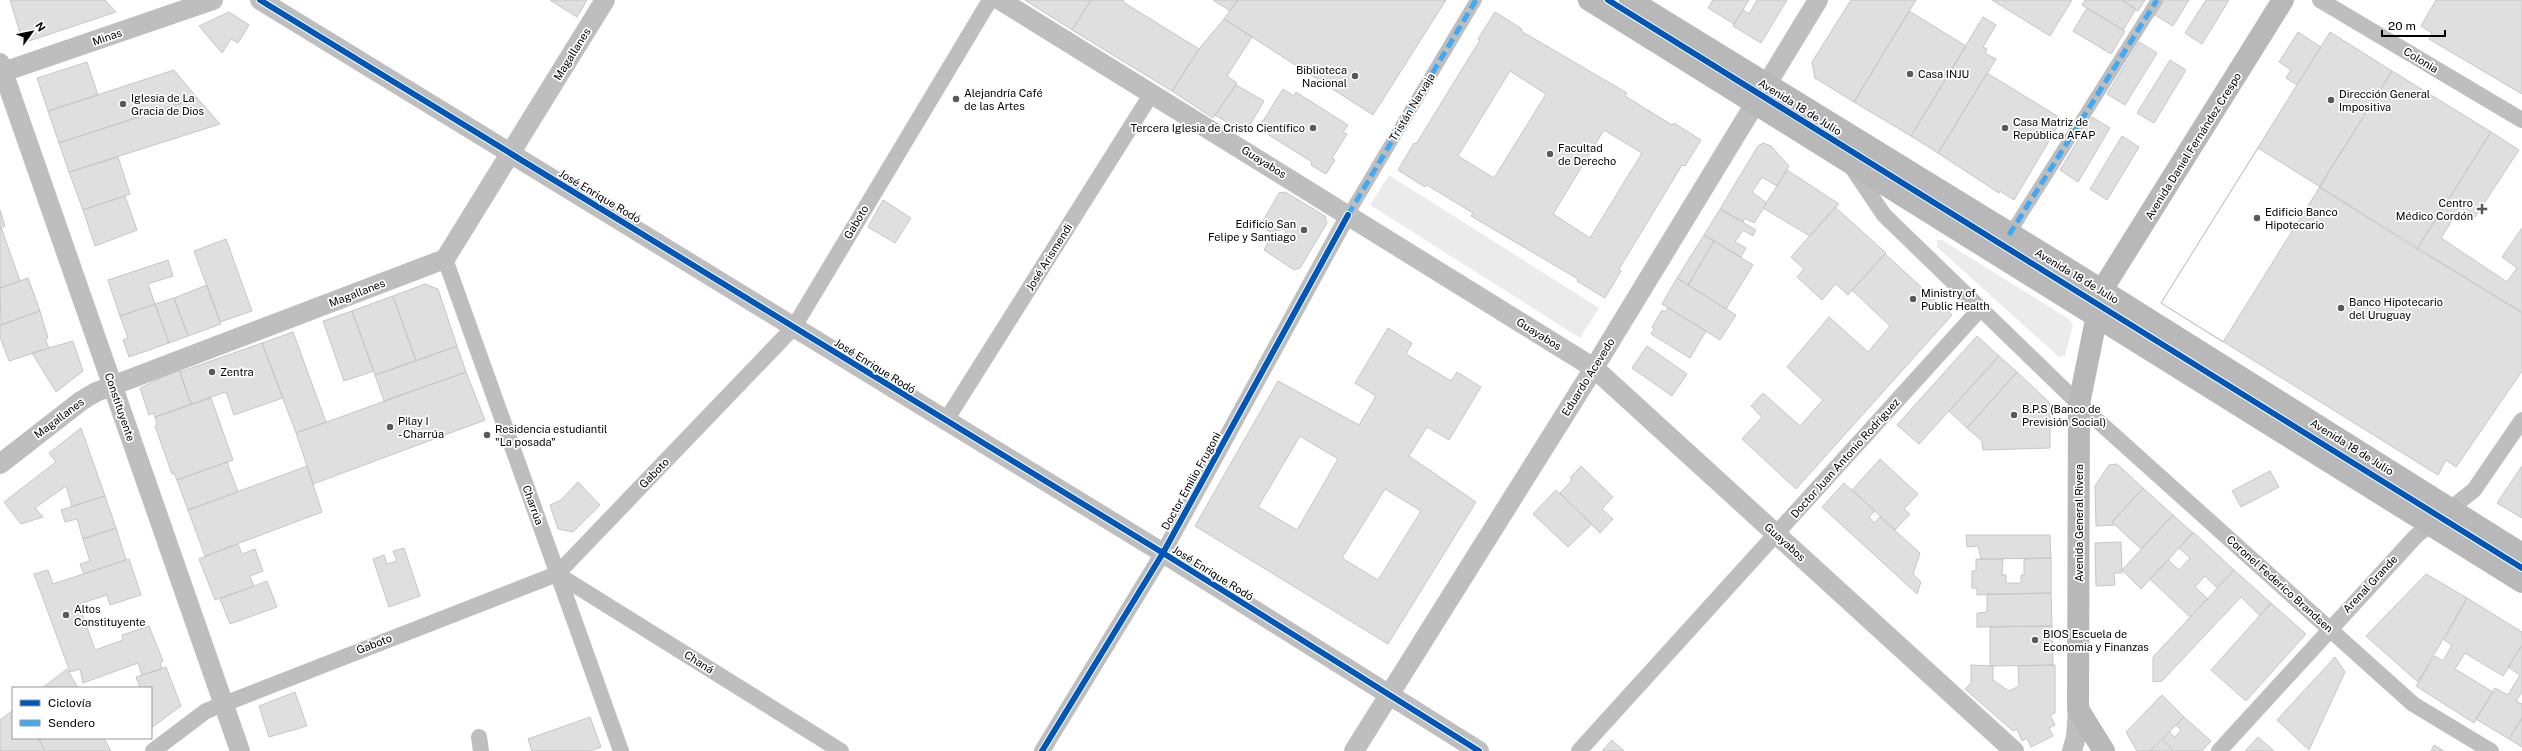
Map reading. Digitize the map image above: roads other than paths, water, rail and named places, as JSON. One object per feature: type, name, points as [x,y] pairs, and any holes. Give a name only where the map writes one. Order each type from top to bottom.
[{"type":"main road","name":"Avenida 18 de Julio","points":[[1589,0],[1760,94],[2009,235],[2102,290],[2522,554]]},
{"type":"main road","name":"Avenida 18 de Julio","points":[[1630,0],[1760,94],[1849,163],[2432,524],[2522,582]]},
{"type":"main road","name":"Avenida Daniel Fernández Crespo","points":[[2102,290],[2283,0]]},
{"type":"main road","name":"Avenida General Rivera","points":[[2078,709],[2079,404],[2102,290]]},
{"type":"main road","points":[[2078,709],[2104,751]]},
{"type":"street","name":"Minas","points":[[1,69],[213,0]]},
{"type":"street","name":"José Enrique Rodó","points":[[260,0],[794,327],[945,422],[1163,554],[1479,751]]},
{"type":"street","name":"Magallanes","points":[[0,464],[80,401],[112,385],[445,259],[605,0]]},
{"type":"street","name":"Gaboto","points":[[152,751],[206,711],[223,703],[557,574],[794,327],[990,0]]},
{"type":"street","name":"Guayabos","points":[[1000,0],[1594,368],[2014,751]]},
{"type":"street","name":"Tristán Narvaja","points":[[1348,215],[1476,0]]},
{"type":"street","name":"Eduardo Acevedo","points":[[1354,751],[1388,694],[1594,368],[1818,0]]},
{"type":"street","points":[[2009,235],[2157,0]]},
{"type":"street","name":"Colonia","points":[[2320,0],[2522,120]]},
{"type":"street","name":"Constituyente","points":[[1,69],[240,751]]},
{"type":"street","name":"José Arismendi","points":[[945,422],[1152,93]]},
{"type":"street","name":"Avenida 18 de Julio","points":[[1849,163],[1884,215],[2079,404]]},
{"type":"street","name":"Doctor Emilio Frugoni","points":[[1042,751],[1163,554],[1348,215]]},
{"type":"street","name":"Charrúa","points":[[445,259],[621,751]]},
{"type":"street","name":"Doctor Juan Antonio Rodríguez","points":[[1579,751],[1981,308]]},
{"type":"street","name":"Coronel Federico Brandsen","points":[[2079,404],[2413,704],[2491,751]]},
{"type":"street","name":"Arenal Grande","points":[[2219,751],[2329,628],[2416,536],[2451,510],[2474,490],[2522,420]]},
{"type":"street","name":"Chaná","points":[[557,574],[841,751]]},
{"type":"street","points":[[2072,751],[2076,736],[2078,709]]},
{"type":"place","name":"Casa INJU","points":[[1910,74]]},
{"type":"place","name":"Biblioteca Nacional","points":[[1355,76]]},
{"type":"place","name":"Alejandría Café de las Artes","points":[[956,99]]},
{"type":"place","name":"Dirección General Impositiva","points":[[2331,100]]},
{"type":"place","name":"Iglesia de La Gracia de Dios","points":[[123,104]]},
{"type":"place","name":"Tercera Iglesia de Cristo Científico","points":[[1313,128]]},
{"type":"place","name":"Casa Matriz de República AFAP","points":[[2005,128]]},
{"type":"place","name":"Facultad de Derecho","points":[[1550,154]]},
{"type":"place","name":"Centro Médico Cordón","points":[[2482,209]]},
{"type":"place","name":"Edificio Banco Hipotecario","points":[[2257,218]]},
{"type":"place","name":"Edificio San Felipe y Santiago","points":[[1304,230]]},
{"type":"place","name":"Ministry of Public Health","points":[[1913,299]]},
{"type":"place","name":"Banco Hipotecario del Uruguay","points":[[2341,308]]},
{"type":"place","name":"Zentra","points":[[212,372]]},
{"type":"place","name":"B.P.S (Banco de Previsión Social)","points":[[2014,415]]},
{"type":"place","name":"Pilay I - Charrúa","points":[[390,427]]},
{"type":"place","name":"Residencia estudiantil \"La posada\"","points":[[487,435]]},
{"type":"place","name":"Altos Constituyente","points":[[66,615]]},
{"type":"place","name":"BIOS Escuela de Economia y Finanzas","points":[[2035,640]]}]
